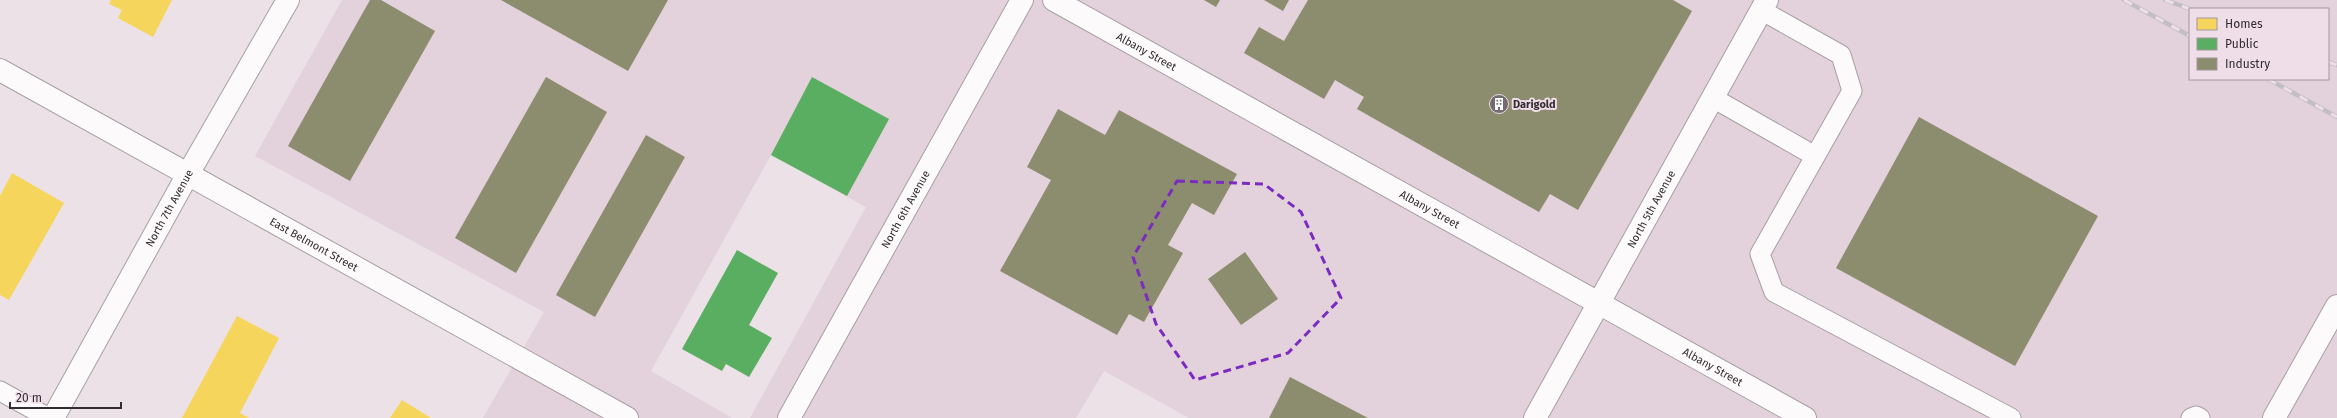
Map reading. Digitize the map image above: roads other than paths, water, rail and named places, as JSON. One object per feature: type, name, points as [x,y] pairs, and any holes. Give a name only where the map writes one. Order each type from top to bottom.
[{"type":"street","name":"North 7th Avenue","points":[[53,418],[188,174],[288,0]]},
{"type":"street","name":"North 6th Avenue","points":[[789,418],[1022,0]]},
{"type":"street","name":"Albany Street","points":[[1054,0],[1805,418]]},
{"type":"street","name":"North 5th Avenue","points":[[1534,418],[1764,5]]},
{"type":"street","name":"East Belmont Street","points":[[0,70],[627,418]]},
{"type":"street","points":[[2274,418],[2337,306]]},
{"type":"lane","points":[[1764,5],[1841,55],[1852,91],[1760,254],[1774,292],[2011,418]]},
{"type":"lane","points":[[1713,98],[1815,156]]},
{"type":"lane","points":[[0,391],[49,418]]},
{"type":"lane","points":[[2191,418],[2196,416],[2200,418]]},
{"type":"railway","points":[[2124,0],[2189,35]]},
{"type":"railway","points":[[2165,0],[2189,9]]},
{"type":"railway","points":[[2329,62],[2337,65]]},
{"type":"railway","points":[[2270,80],[2337,117]]},
{"type":"place","name":"Darigold","points":[[1499,104]]}]
